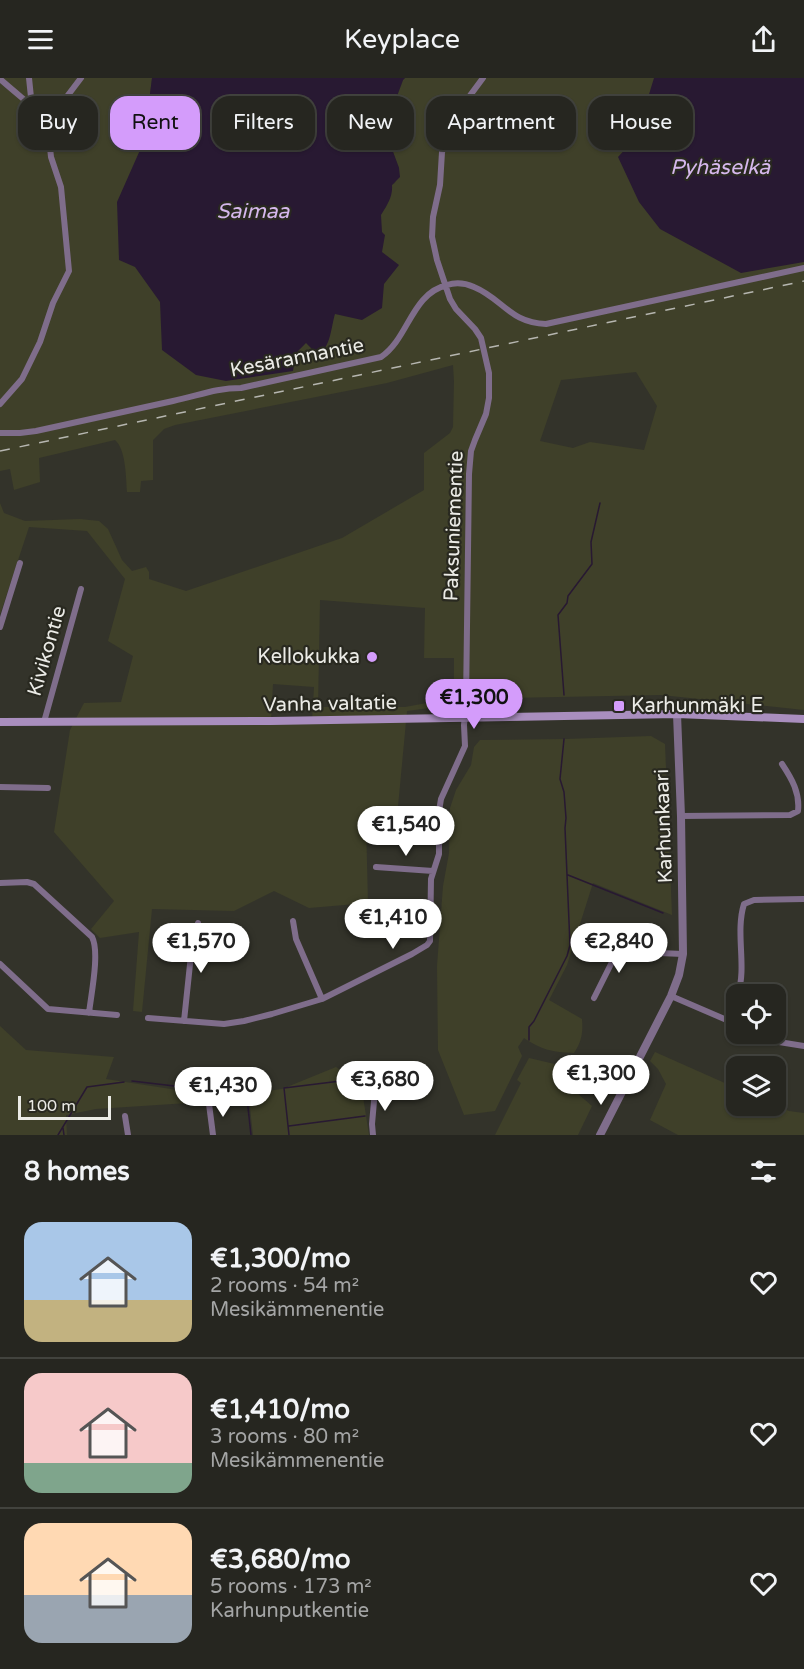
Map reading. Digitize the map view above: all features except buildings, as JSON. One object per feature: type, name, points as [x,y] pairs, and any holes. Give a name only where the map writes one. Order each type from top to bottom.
[{"type":"main road","name":"Vanha valtatie","points":[[0,722],[271,722],[678,714],[804,719]]},
{"type":"street","points":[[29,78],[31,96]]},
{"type":"street","points":[[67,96],[81,78]]},
{"type":"street","name":"Paksuniementie","points":[[322,999],[427,945],[430,941],[431,894],[433,871],[439,854],[441,799],[465,746],[469,474],[471,451],[486,414],[490,385],[481,338],[450,299],[432,237],[433,217],[440,185],[442,152],[460,109],[483,78]]},
{"type":"street","points":[[0,79],[19,96]]},
{"type":"street","points":[[0,404],[22,379],[40,342],[52,303],[69,271],[61,187],[50,150]]},
{"type":"street","points":[[445,285],[456,283],[476,287],[525,321],[546,324],[804,268]]},
{"type":"street","name":"Kesärannantie","points":[[0,433],[36,430],[178,400],[208,391],[241,388],[381,357],[397,343],[422,300],[429,293],[445,285]]},
{"type":"street","points":[[0,627],[20,563]]},
{"type":"street","name":"Kivikontie","points":[[44,722],[81,589]]},
{"type":"street","name":"Karhunkaari","points":[[600,1135],[671,996],[679,975],[683,954],[678,714]]},
{"type":"street","points":[[681,816],[790,815],[798,811],[799,799],[791,777],[782,764]]},
{"type":"street","points":[[0,788],[48,788]]},
{"type":"street","points":[[376,867],[433,871]]},
{"type":"street","points":[[0,883],[34,884],[92,937],[96,952],[89,1013]]},
{"type":"street","points":[[739,984],[741,914],[744,904],[754,900],[804,899]]},
{"type":"street","points":[[148,1018],[224,1024],[244,1021],[322,999],[296,939],[293,921]]},
{"type":"street","points":[[184,1021],[193,936],[198,923]]},
{"type":"street","points":[[602,931],[659,953],[683,954]]},
{"type":"street","points":[[594,998],[623,940]]},
{"type":"street","points":[[0,964],[48,1009],[117,1015]]},
{"type":"street","points":[[671,996],[726,1020]]},
{"type":"street","points":[[786,1043],[804,1046]]},
{"type":"street","points":[[372,1135],[375,1090]]},
{"type":"street","points":[[209,1104],[213,1135]]},
{"type":"street","points":[[125,1116],[128,1135]]},
{"type":"green space","points":[[0,78],[152,78],[150,96],[110,96],[110,150],[173,150],[381,214],[386,207],[399,168],[392,150],[414,150],[414,96],[397,96],[405,78],[737,78],[804,120],[804,710],[661,695],[505,698],[407,711],[397,817],[366,822],[368,903],[309,908],[274,891],[234,911],[152,909],[142,1012],[133,1011],[139,932],[100,938],[91,929],[114,901],[54,832],[70,730],[84,703],[121,702],[133,656],[108,641],[125,579],[87,531],[29,527],[0,615],[0,503],[4,513],[25,521],[80,519],[99,521],[108,529],[122,560],[132,571],[146,567],[149,579],[186,591],[342,538],[424,490],[424,453],[450,433],[453,427],[453,365],[387,383],[164,429],[153,440],[153,480],[141,481],[140,492],[127,492],[123,457],[119,444],[115,440],[39,458],[40,482],[14,490],[10,469],[0,471]],"holes":[[[636,372],[657,406],[644,450],[590,442],[573,448],[540,441],[561,380]],[[320,600],[425,608],[424,658],[454,658],[454,698],[405,707],[318,707]],[[273,684],[314,687],[312,721],[271,721]]]},
{"type":"green space","points":[[651,736],[665,744],[672,915],[593,883],[567,965],[549,1000],[582,1019],[581,1036],[577,1049],[574,1053],[553,1051],[524,1038],[518,1047],[522,1056],[495,1111],[464,1115],[438,1050],[437,966],[443,886],[449,853],[450,808],[456,790],[471,765],[474,747],[480,740]]},
{"type":"green space","points":[[0,1026],[26,1050],[114,1057],[106,1079],[223,1097],[282,1089],[336,1067],[361,1084],[369,1135],[253,1135],[249,1099],[96,1109],[66,1115],[67,1135],[0,1135]]},
{"type":"green space","points":[[655,1052],[726,1084],[726,1116],[786,1116],[786,1110],[804,1113],[804,1135],[678,1135],[650,1120],[666,1084],[658,1069],[650,1061]]},
{"type":"green space","points":[[529,1058],[563,1066],[561,1079],[592,1106],[578,1135],[495,1135],[521,1083],[517,1080]]},
{"type":"water","name":"Saimaa","points":[[152,78],[405,78],[397,96],[327,96],[327,150],[392,150],[399,168],[400,177],[392,185],[391,197],[381,215],[382,232],[385,235],[382,252],[399,265],[384,284],[382,308],[362,320],[335,314],[326,347],[318,355],[306,343],[296,353],[293,371],[226,381],[196,375],[162,350],[160,302],[135,267],[119,260],[117,202],[140,150],[200,150],[200,96],[150,96]]},
{"type":"water","name":"Pyhäselkä","points":[[654,78],[804,78],[804,262],[741,273],[660,229],[639,202],[618,157],[624,150],[693,150],[693,96],[648,96]]},
{"type":"waterway","points":[[564,695],[558,615],[567,603],[568,596],[592,564],[591,542],[600,503]]},
{"type":"waterway","points":[[529,1040],[529,1027],[567,956],[570,945],[566,818],[564,792],[560,779],[564,739]]},
{"type":"waterway","points":[[568,875],[663,913]]},
{"type":"waterway","points":[[289,1135],[284,1088],[373,1077]]},
{"type":"waterway","points":[[132,1081],[208,1090]]},
{"type":"waterway","points":[[58,1135],[87,1087],[124,1082]]},
{"type":"waterway","points":[[213,1091],[226,1093],[246,1089],[251,1135]]},
{"type":"waterway","points":[[289,1126],[365,1116]]},
{"type":"waterway","points":[[63,1128],[64,1135]]},
{"type":"railway","points":[[0,451],[804,281]]},
{"type":"place","name":"Kellokukka","points":[[372,657]]},
{"type":"place","name":"Karhunmäki E","points":[[619,706]]}]
